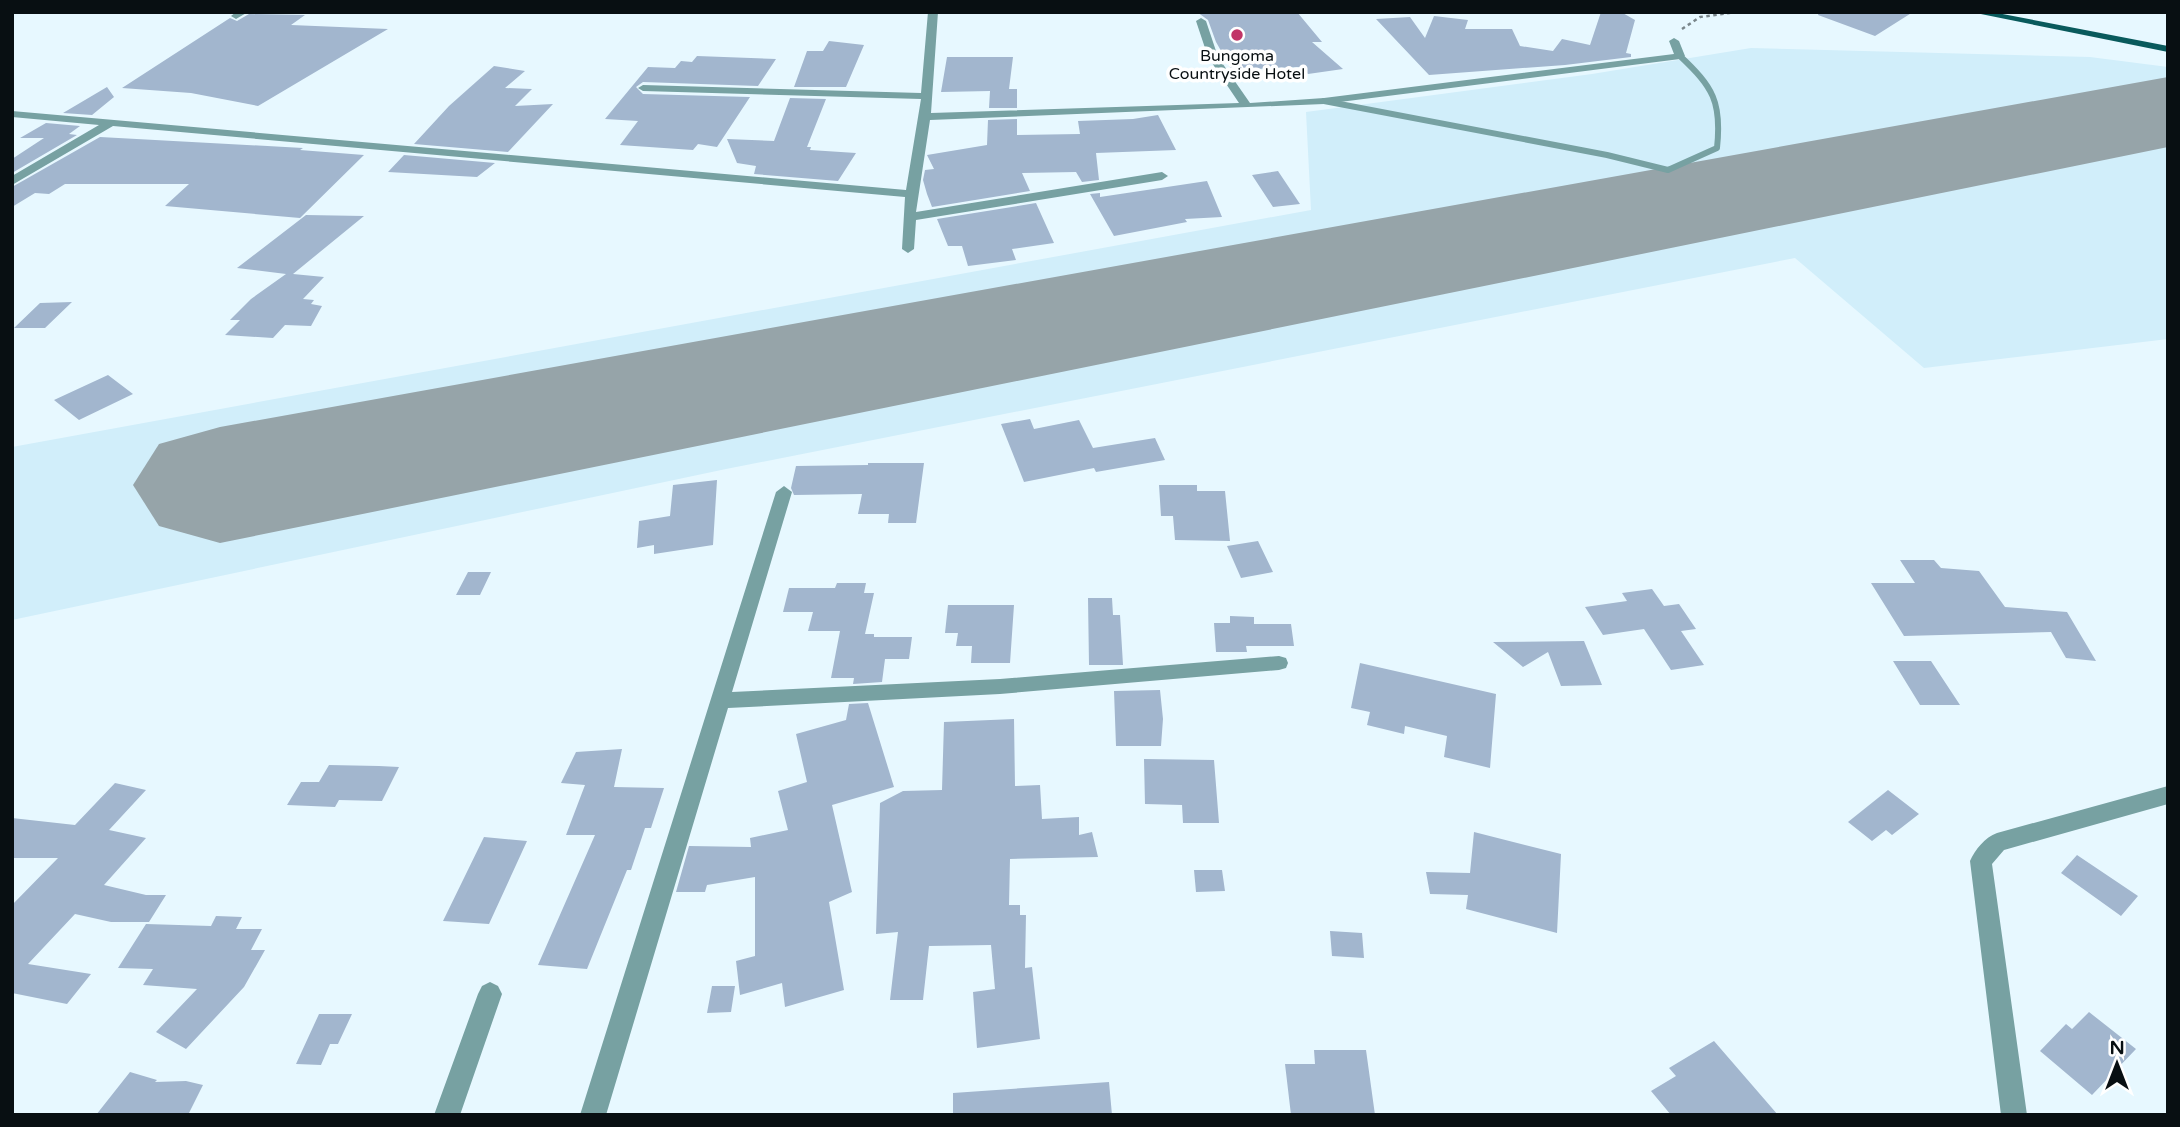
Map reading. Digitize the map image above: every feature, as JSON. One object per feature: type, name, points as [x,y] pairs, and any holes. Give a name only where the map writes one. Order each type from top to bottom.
[{"type":"main road","points":[[1976,12],[2168,49]]},
{"type":"street","points":[[908,249],[911,194],[925,117],[933,12]]},
{"type":"street","points":[[1201,21],[1213,57],[1247,106]]},
{"type":"street","points":[[925,117],[1324,101],[1680,56],[1674,41]]},
{"type":"street","points":[[643,88],[926,96]]},
{"type":"street","points":[[12,114],[911,194]]},
{"type":"street","points":[[12,181],[114,121]]},
{"type":"street","points":[[910,217],[1162,176]]},
{"type":"street","points":[[593,1115],[784,492]]},
{"type":"street","points":[[721,700],[884,695],[1279,663]]},
{"type":"street","points":[[2014,1115],[1981,861],[1997,842],[2168,795]]},
{"type":"street","points":[[447,1115],[490,994]]},
{"type":"lane","points":[[1324,101],[1607,155],[1668,170],[1717,148],[1721,121],[1716,94],[1680,56]]},
{"type":"path","points":[[1674,41],[1683,28],[1700,17],[1737,12]]},
{"type":"shaded area","points":[[1751,48],[2090,57],[2168,67],[2168,339],[1924,368],[1795,258],[726,469],[12,620],[12,447],[1311,210],[1306,112],[1592,74]]},
{"type":"building","points":[[1197,12],[1297,12],[1322,42],[1312,42],[1343,69],[1308,74],[1300,67],[1232,70],[1216,42],[1208,20]]},
{"type":"building","points":[[1601,12],[1621,12],[1635,20],[1626,53],[1631,54],[1631,57],[1565,65],[1429,75],[1376,19],[1410,17],[1425,38],[1434,16],[1468,20],[1465,29],[1512,29],[1520,46],[1553,51],[1562,39],[1590,45]]},
{"type":"building","points":[[1819,12],[1913,12],[1875,36],[1818,15]]},
{"type":"building","points":[[249,14],[305,15],[291,25],[388,29],[258,106],[191,93],[122,88],[230,18],[237,21]]},
{"type":"building","points":[[829,41],[864,45],[846,87],[794,87],[807,51],[823,51]]},
{"type":"building","points":[[697,56],[776,59],[758,86],[643,82],[636,87],[643,94],[750,97],[717,147],[698,144],[693,150],[620,145],[638,121],[605,119],[648,67],[675,68],[681,61],[692,62]]},
{"type":"building","points":[[947,57],[1013,57],[1009,89],[1017,89],[1017,108],[989,108],[990,91],[941,92]]},
{"type":"building","points":[[494,66],[525,71],[505,88],[532,89],[515,106],[553,104],[508,152],[414,144],[449,106]]},
{"type":"building","points":[[107,87],[114,97],[92,115],[63,113]]},
{"type":"building","points":[[790,98],[826,99],[807,147],[811,147],[810,150],[856,153],[838,181],[754,174],[756,166],[737,163],[727,139],[774,141]]},
{"type":"building","points":[[1158,115],[1176,150],[1096,153],[1099,180],[1082,182],[1076,172],[1022,173],[1030,191],[932,207],[927,194],[923,180],[925,170],[934,169],[927,155],[987,145],[988,120],[1017,119],[1017,135],[1080,134],[1078,121],[1133,119]]},
{"type":"building","points":[[46,123],[80,126],[69,134],[77,135],[12,173],[12,159],[44,138],[20,138]]},
{"type":"building","points":[[100,137],[303,148],[300,150],[364,155],[300,218],[165,206],[189,184],[65,184],[49,194],[35,193],[12,207],[12,187]]},
{"type":"building","points":[[404,155],[495,163],[477,177],[388,172]]},
{"type":"building","points":[[1278,171],[1300,204],[1273,207],[1252,175]]},
{"type":"building","points":[[1207,181],[1222,217],[1185,219],[1187,222],[1114,236],[1090,194],[1100,193],[1100,197]]},
{"type":"building","points":[[1036,203],[1054,243],[1012,249],[1016,260],[968,266],[962,246],[948,246],[937,219]]},
{"type":"building","points":[[306,215],[364,216],[293,274],[324,277],[303,299],[314,300],[311,304],[322,306],[311,326],[285,325],[273,338],[225,335],[240,320],[230,320],[251,299],[286,274],[237,268]]},
{"type":"building","points":[[72,302],[45,328],[14,328],[40,303]]},
{"type":"building","points":[[108,375],[133,394],[79,420],[54,400]]},
{"type":"building","points":[[1030,419],[1034,429],[1079,420],[1093,448],[1155,438],[1165,460],[1096,472],[1094,468],[1024,482],[1001,424]]},
{"type":"building","points":[[924,463],[916,523],[888,523],[889,514],[858,514],[862,494],[794,495],[791,488],[796,466]]},
{"type":"building","points":[[717,480],[713,545],[654,554],[654,545],[637,548],[639,521],[670,516],[673,485]]},
{"type":"building","points":[[1159,485],[1197,485],[1197,491],[1225,491],[1230,541],[1175,540],[1173,516],[1161,516]]},
{"type":"building","points":[[1258,541],[1273,572],[1241,578],[1227,546]]},
{"type":"building","points":[[1900,560],[1934,560],[1941,568],[1979,571],[2005,607],[2067,612],[2096,661],[2066,658],[2051,632],[1904,636],[1871,583],[1915,583]]},
{"type":"building","points":[[468,572],[491,572],[480,595],[456,595]]},
{"type":"building","points":[[837,583],[866,583],[864,593],[874,593],[865,634],[874,634],[874,637],[912,637],[909,659],[885,659],[882,682],[853,684],[854,678],[831,678],[840,631],[808,631],[813,612],[783,612],[789,588],[835,588]]},
{"type":"building","points":[[1652,589],[1664,606],[1679,604],[1696,629],[1681,631],[1704,665],[1671,670],[1644,629],[1603,635],[1585,607],[1627,601],[1622,593]]},
{"type":"building","points":[[1088,598],[1112,598],[1113,615],[1120,615],[1123,665],[1089,665]]},
{"type":"building","points":[[948,605],[1014,605],[1010,663],[971,663],[972,646],[956,646],[958,633],[945,633]]},
{"type":"building","points":[[1230,616],[1254,617],[1254,624],[1291,624],[1294,646],[1246,646],[1247,652],[1216,652],[1214,623],[1230,623]]},
{"type":"building","points":[[1584,641],[1602,685],[1561,686],[1548,652],[1523,667],[1493,642]]},
{"type":"building","points":[[1893,661],[1931,661],[1960,705],[1920,705]]},
{"type":"building","points":[[1360,663],[1496,694],[1490,768],[1444,757],[1447,736],[1405,726],[1404,734],[1367,725],[1370,712],[1351,708]]},
{"type":"building","points":[[1160,690],[1163,719],[1161,746],[1116,746],[1114,691]]},
{"type":"building","points":[[868,703],[894,787],[832,805],[852,892],[829,902],[844,990],[785,1007],[782,983],[740,995],[736,961],[755,956],[755,877],[707,885],[705,892],[676,892],[689,846],[751,847],[750,838],[788,830],[778,791],[807,782],[796,734],[846,720],[849,704]]},
{"type":"building","points":[[1014,719],[1015,786],[1040,785],[1042,819],[1079,817],[1079,835],[1092,832],[1098,857],[1010,859],[1009,905],[1020,905],[1020,915],[1026,915],[1025,968],[1032,967],[1040,1039],[977,1048],[973,992],[995,989],[991,945],[929,946],[923,1000],[890,1000],[898,932],[876,934],[880,803],[903,791],[942,790],[944,722]]},
{"type":"building","points":[[622,749],[614,787],[664,788],[651,828],[645,828],[631,870],[627,870],[587,969],[538,965],[595,835],[566,835],[585,785],[561,783],[576,752]]},
{"type":"building","points":[[1144,759],[1214,760],[1219,823],[1183,823],[1182,805],[1145,804]]},
{"type":"building","points":[[329,765],[399,767],[382,801],[339,800],[335,807],[287,805],[301,782],[319,782]]},
{"type":"building","points":[[115,783],[146,790],[109,830],[146,838],[104,885],[146,895],[166,895],[149,922],[111,922],[75,914],[28,964],[91,974],[67,1004],[12,993],[12,905],[58,858],[12,858],[12,818],[75,825]]},
{"type":"building","points":[[1888,790],[1919,814],[1892,835],[1886,830],[1872,841],[1848,822]]},
{"type":"building","points":[[1474,832],[1561,854],[1557,933],[1466,909],[1468,895],[1430,894],[1426,872],[1470,873]]},
{"type":"building","points":[[484,837],[527,841],[489,924],[443,921]]},
{"type":"building","points":[[2077,855],[2138,896],[2121,916],[2061,873]]},
{"type":"building","points":[[1194,870],[1222,870],[1225,891],[1196,892]]},
{"type":"building","points":[[216,916],[242,917],[236,929],[262,929],[251,950],[265,950],[244,987],[186,1049],[156,1032],[197,989],[143,985],[153,969],[118,968],[146,924],[211,926]]},
{"type":"building","points":[[1330,931],[1362,933],[1364,958],[1332,956]]},
{"type":"building","points":[[712,986],[735,986],[731,1012],[707,1013]]},
{"type":"building","points":[[2089,1012],[2136,1049],[2092,1095],[2040,1051],[2066,1024],[2072,1029]]},
{"type":"building","points":[[319,1014],[352,1014],[338,1044],[330,1044],[321,1065],[296,1064]]},
{"type":"building","points":[[1714,1041],[1778,1115],[1671,1115],[1651,1091],[1676,1076],[1669,1068]]},
{"type":"building","points":[[1314,1050],[1366,1050],[1375,1115],[1291,1115],[1285,1064],[1315,1064]]},
{"type":"building","points":[[130,1072],[157,1080],[155,1082],[186,1081],[203,1085],[188,1115],[96,1115]]},
{"type":"building","points":[[1109,1082],[1112,1115],[953,1115],[953,1093]]},
{"type":"runway","points":[[220,485],[2168,112]]},
{"type":"place","name":"Bungoma Countryside Hotel","points":[[1237,35]]}]
